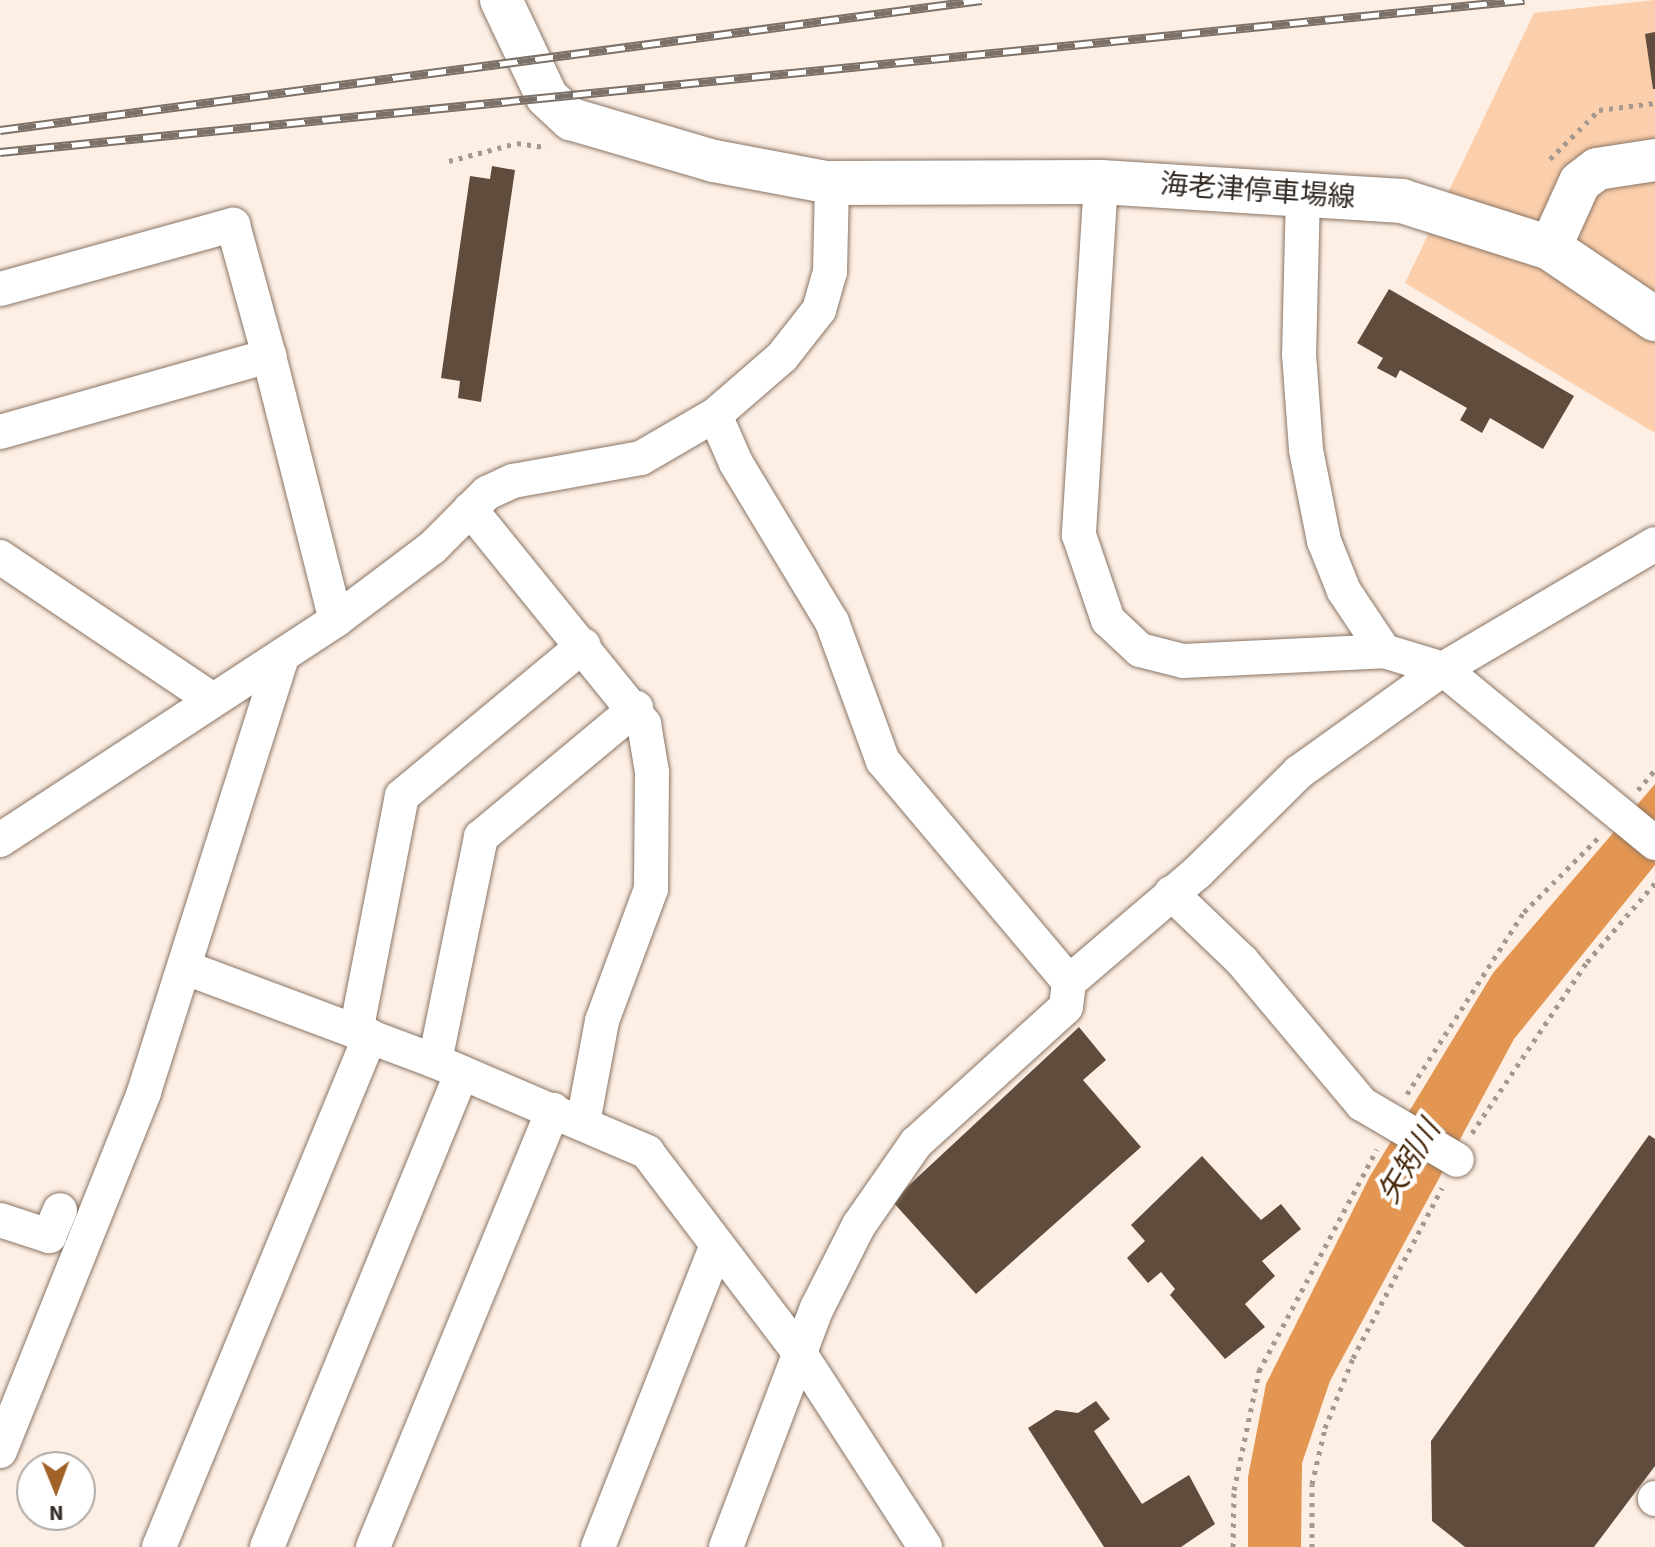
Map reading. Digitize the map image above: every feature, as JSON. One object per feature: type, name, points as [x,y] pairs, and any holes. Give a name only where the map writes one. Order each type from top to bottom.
[{"type":"main road","name":"海老津停車場線","points":[[832,183],[1101,182],[1402,201],[1550,248],[1655,319]]},
{"type":"street","points":[[8,821],[282,656],[336,620],[432,548],[470,509],[513,481],[641,458],[715,415],[782,357],[819,310],[830,272],[832,183],[714,161],[571,119],[547,97],[501,0]]},
{"type":"street","points":[[1550,248],[1580,182],[1597,169],[1655,160]]},
{"type":"street","points":[[1101,182],[1079,535],[1108,620],[1140,650],[1183,661],[1384,651],[1443,669],[1655,843]]},
{"type":"street","points":[[1303,193],[1299,354],[1306,450],[1324,541],[1344,591],[1384,651]]},
{"type":"street","points":[[0,289],[233,225],[336,620]]},
{"type":"street","points":[[0,432],[269,356]]},
{"type":"street","points":[[715,415],[736,463],[832,622],[883,761],[1069,982]]},
{"type":"street","points":[[373,1547],[568,1116],[651,889],[652,772],[636,708],[470,509]]},
{"type":"street","points":[[726,1547],[799,1352],[859,1225],[916,1143],[1066,1007],[1069,982],[1171,893],[1299,772],[1443,669],[1655,544]]},
{"type":"street","points":[[0,557],[211,699]]},
{"type":"street","points":[[159,1547],[363,1034],[402,796],[584,645]]},
{"type":"street","points":[[0,1451],[186,968],[282,656]]},
{"type":"street","points":[[267,1547],[449,1067],[481,837],[636,708]]},
{"type":"street","points":[[1171,893],[1242,961],[1362,1104],[1390,1126],[1457,1160]]},
{"type":"street","points":[[186,968],[449,1067],[647,1152],[716,1248],[799,1352],[925,1547]]},
{"type":"street","points":[[0,1220],[49,1236],[60,1210]]},
{"type":"street","points":[[598,1547],[716,1248]]},
{"type":"path","points":[[1544,172],[1555,147],[1599,110],[1655,103]]},
{"type":"path","points":[[449,161],[517,143],[564,150]]},
{"type":"path","points":[[1312,1547],[1312,1484],[1325,1428],[1353,1358],[1457,1160],[1518,1056],[1655,883]]},
{"type":"shaded area","points":[[1655,0],[1655,433],[1405,283],[1534,13]]},
{"type":"water","name":"矢矧川","points":[[1655,784],[1655,865],[1514,1039],[1330,1381],[1302,1463],[1301,1547],[1248,1547],[1248,1477],[1266,1384],[1370,1176],[1493,973]]},
{"type":"building","points":[[1655,32],[1655,89],[1653,89],[1645,34]]},
{"type":"building","points":[[492,166],[515,170],[481,402],[458,398],[460,381],[441,378],[470,176],[490,179]]},
{"type":"building","points":[[1389,289],[1574,396],[1543,449],[1490,418],[1482,433],[1460,420],[1467,408],[1400,370],[1396,378],[1377,368],[1383,358],[1357,343]]},
{"type":"building","points":[[1079,1027],[1106,1060],[1083,1080],[1141,1147],[976,1294],[892,1201]]},
{"type":"building","points":[[1649,1135],[1655,1139],[1655,1466],[1594,1547],[1465,1547],[1432,1521],[1431,1441]]},
{"type":"building","points":[[1202,1156],[1261,1220],[1281,1204],[1301,1229],[1262,1261],[1275,1276],[1245,1304],[1265,1327],[1225,1359],[1170,1295],[1175,1289],[1161,1272],[1148,1283],[1127,1258],[1145,1241],[1131,1225]]},
{"type":"building","points":[[1096,1401],[1110,1419],[1094,1431],[1142,1504],[1189,1475],[1215,1524],[1181,1547],[1104,1547],[1028,1428],[1056,1410],[1078,1413]]},
{"type":"railway","points":[[0,130],[981,0]]},
{"type":"railway","points":[[0,152],[1524,0]]}]
